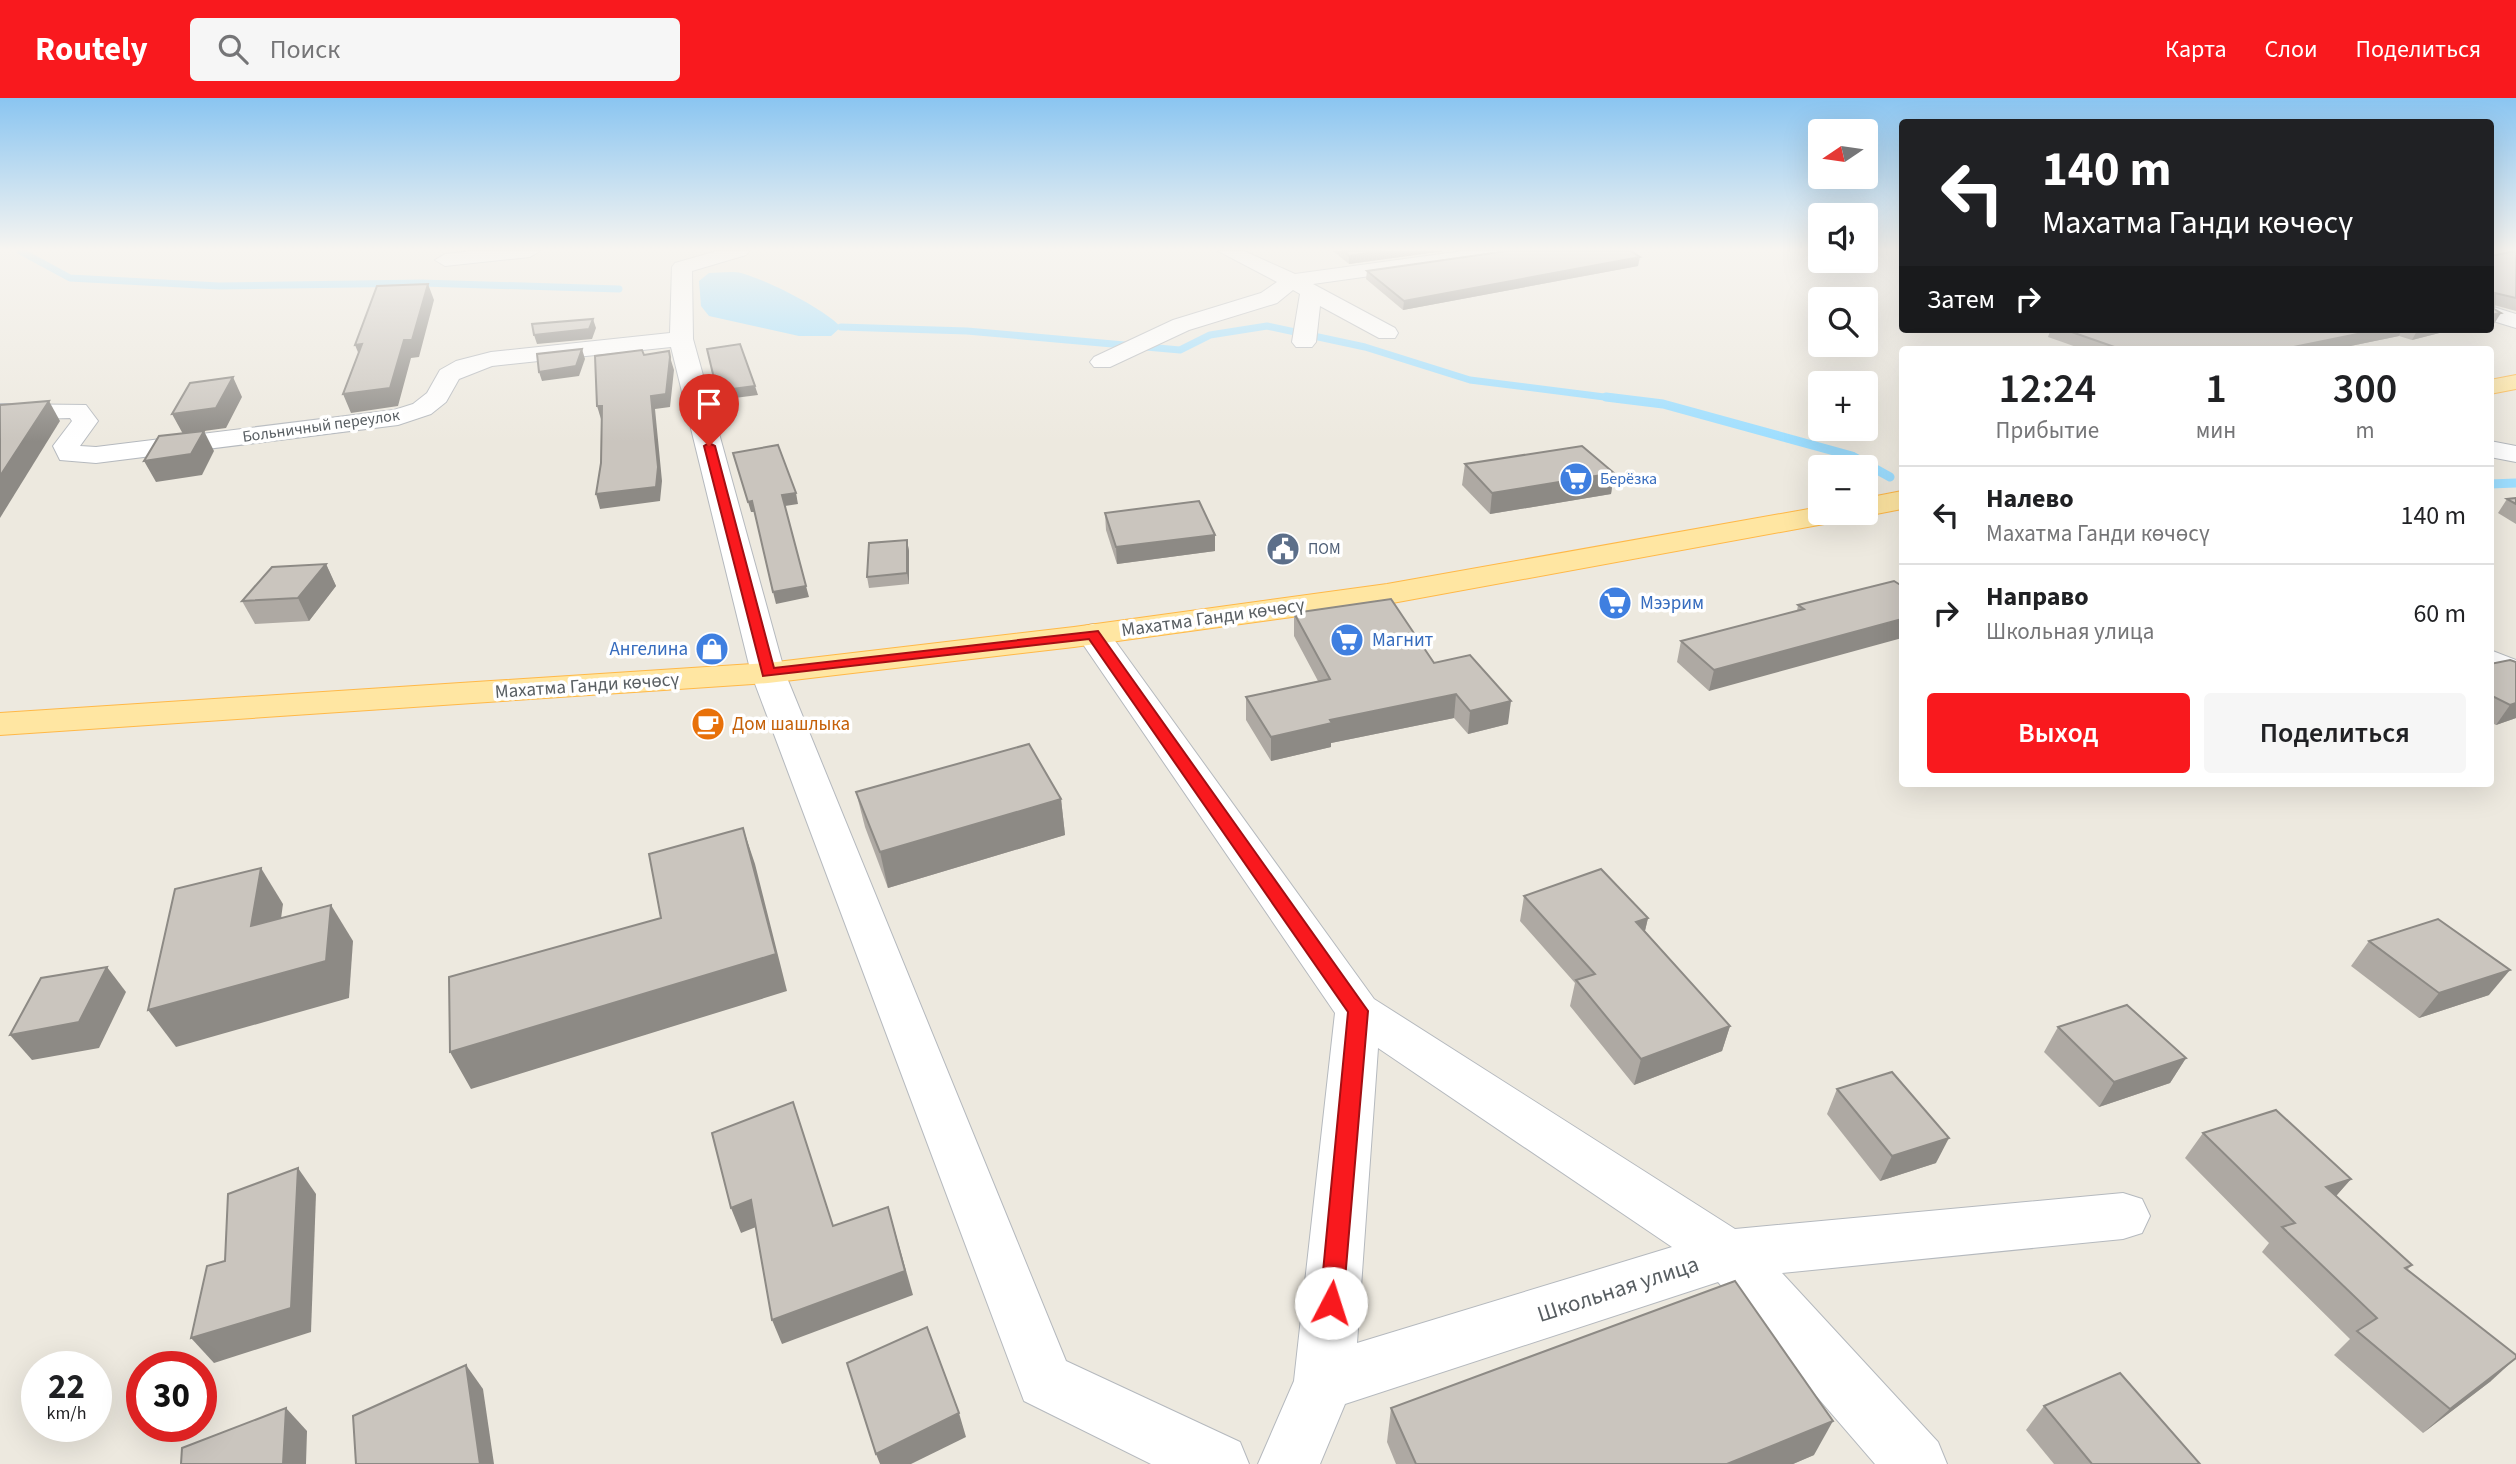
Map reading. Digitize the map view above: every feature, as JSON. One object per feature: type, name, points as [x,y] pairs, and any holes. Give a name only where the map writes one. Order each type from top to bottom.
[{"type":"main road","points":[[2494,386],[2516,382]]},
{"type":"main road","points":[[1878,505],[1899,501]]},
{"type":"main road","name":"Махатма Ганди көчөсү","points":[[0,724],[768,673],[1093,634],[1387,594],[1808,518]]},
{"type":"street","points":[[681,315],[681,339],[768,673],[1045,1381],[1218,1464]]},
{"type":"street","points":[[1102,362],[1181,325],[1214,315]]},
{"type":"street","points":[[1303,315],[1304,342]]},
{"type":"street","points":[[1354,315],[1387,333]]},
{"type":"street","points":[[2496,315],[2516,321]]},
{"type":"street","name":"Больничный переулок","points":[[0,412],[77,410],[85,421],[66,446],[70,454],[96,455],[398,417],[422,410],[436,397],[449,374],[465,366],[491,359],[681,339]]},
{"type":"street","points":[[2494,450],[2516,454]]},
{"type":"street","points":[[1093,634],[1358,1011],[1728,1254],[1916,1464]]},
{"type":"street","points":[[2494,662],[2516,674]]},
{"type":"street","points":[[1289,1464],[1324,1382],[1358,1011]]},
{"type":"street","name":"Школьная улица","points":[[1324,1382],[1728,1254],[2123,1216]]},
{"type":"water","points":[[825,315],[841,327],[831,336],[799,336],[709,316]]},
{"type":"building","points":[[366,315],[419,315],[412,340],[404,340],[390,388],[343,394],[362,344],[355,345]]},
{"type":"building","points":[[593,319],[589,329],[534,335],[532,324]]},
{"type":"building","points":[[2074,333],[2362,333],[2299,346],[2112,346]]},
{"type":"building","points":[[740,344],[755,386],[717,391],[707,349]]},
{"type":"building","points":[[582,349],[576,366],[539,372],[537,354]]},
{"type":"building","points":[[642,350],[644,355],[669,351],[670,357],[666,394],[651,396],[658,467],[656,487],[596,494],[601,463],[602,406],[597,406],[595,356]]},
{"type":"building","points":[[233,377],[216,408],[172,414],[190,383]]},
{"type":"building","points":[[49,401],[0,476],[0,405]]},
{"type":"building","points":[[204,431],[191,454],[144,461],[159,436]]},
{"type":"building","points":[[778,445],[796,493],[782,495],[806,586],[773,592],[752,501],[748,502],[733,453]]},
{"type":"building","points":[[1582,446],[1614,473],[1492,493],[1465,464]]},
{"type":"building","points":[[1199,501],[1215,535],[1116,547],[1105,513]]},
{"type":"building","points":[[907,540],[907,573],[867,577],[869,543]]},
{"type":"building","points":[[326,564],[298,598],[242,601],[272,567]]},
{"type":"building","points":[[1894,581],[1899,584],[1899,620],[1714,670],[1681,641],[1804,609],[1798,605]]},
{"type":"building","points":[[1391,599],[1434,663],[1470,655],[1511,701],[1470,711],[1456,694],[1330,720],[1332,723],[1271,737],[1246,697],[1330,679],[1294,613]]},
{"type":"building","points":[[2510,660],[2516,662],[2516,703],[2510,705],[2494,697],[2494,663]]},
{"type":"building","points":[[1029,744],[1061,799],[880,852],[856,792]]},
{"type":"building","points":[[743,828],[776,954],[450,1052],[449,977],[661,918],[649,854]]},
{"type":"building","points":[[261,868],[251,926],[331,905],[326,961],[148,1010],[175,889]]},
{"type":"building","points":[[1601,869],[1648,918],[1636,922],[1730,1026],[1641,1059],[1576,980],[1595,974],[1524,896]]},
{"type":"building","points":[[2438,919],[2510,970],[2439,993],[2369,941]]},
{"type":"building","points":[[107,967],[79,1022],[10,1035],[41,978]]},
{"type":"building","points":[[2127,1005],[2186,1058],[2114,1082],[2058,1027]]},
{"type":"building","points":[[1892,1072],[1949,1138],[1892,1156],[1837,1089]]},
{"type":"building","points":[[793,1102],[833,1226],[888,1207],[905,1271],[772,1320],[751,1200],[731,1208],[712,1133]]},
{"type":"building","points":[[2276,1110],[2351,1179],[2326,1187],[2412,1265],[2405,1268],[2516,1355],[2516,1358],[2450,1409],[2357,1331],[2377,1318],[2282,1227],[2295,1223],[2203,1133]]},
{"type":"building","points":[[298,1168],[291,1308],[191,1338],[207,1266],[225,1261],[228,1194]]},
{"type":"building","points":[[1735,1281],[1833,1421],[1727,1464],[1416,1464],[1391,1408]]},
{"type":"building","points":[[927,1327],[959,1413],[876,1454],[847,1363]]},
{"type":"building","points":[[466,1365],[480,1464],[356,1464],[353,1416]]},
{"type":"building","points":[[2120,1373],[2200,1464],[2092,1464],[2044,1406]]},
{"type":"building","points":[[286,1408],[283,1464],[181,1464],[182,1448],[198,1442],[217,1442],[217,1435]]},
{"type":"waterway","points":[[841,327],[967,331],[1180,350],[1210,335],[1267,326],[1365,347],[1470,380],[1620,399]]},
{"type":"waterway","points":[[1606,397],[1663,404],[1852,456],[1890,477]]},
{"type":"waterway","points":[[2494,484],[2516,483]]},
{"type":"place","name":"Берёзка","points":[[1576,479]]},
{"type":"place","name":"ПОМ","points":[[1283,549]]},
{"type":"place","name":"Мээрим","points":[[1615,603]]},
{"type":"place","name":"Магнит","points":[[1347,640]]},
{"type":"place","name":"Ангелина","points":[[712,649]]},
{"type":"place","name":"Дом шашлыка","points":[[708,724]]},
{"type":"route","points":[[709,446],[768,673],[1093,634],[1358,1011],[1331,1303]]}]
